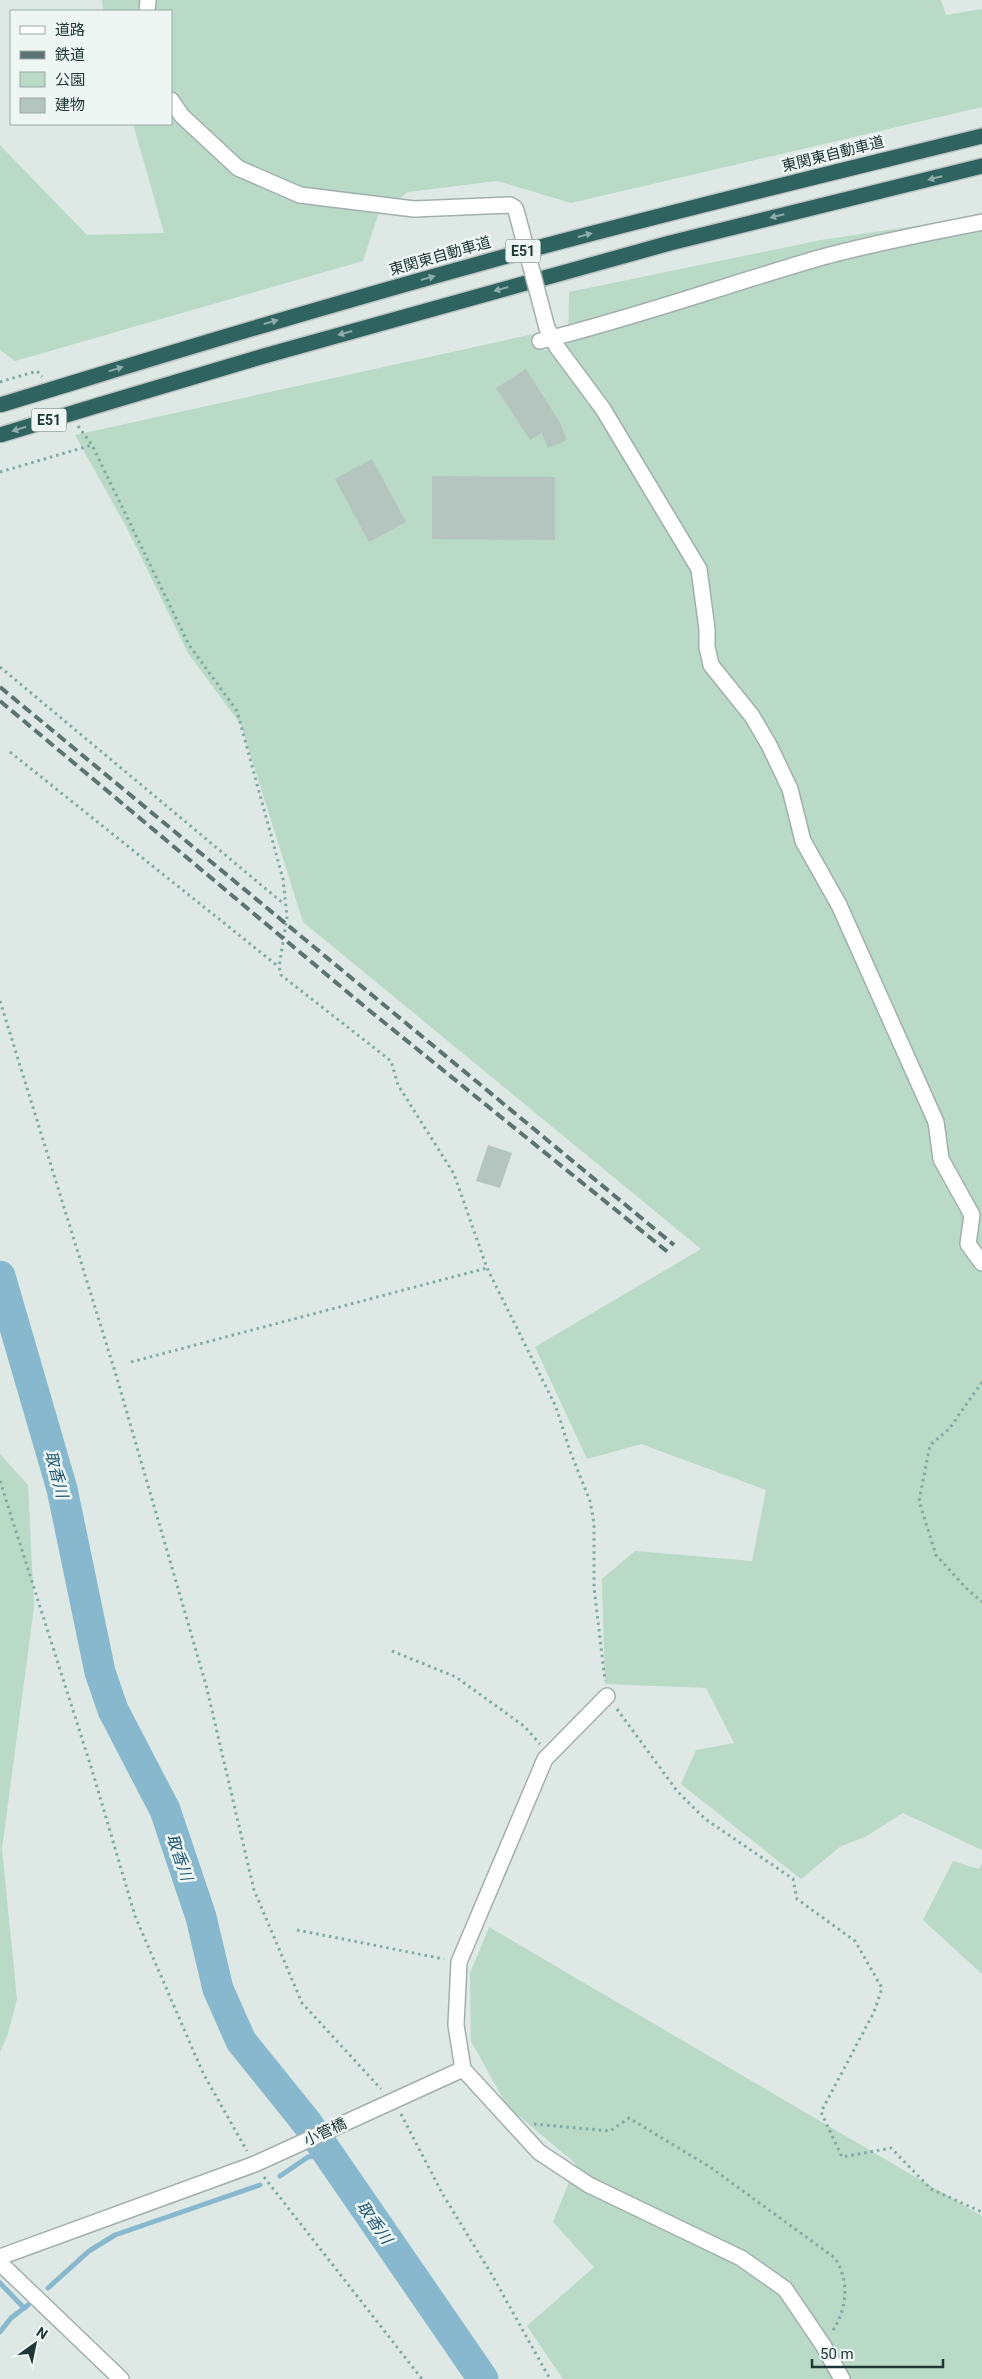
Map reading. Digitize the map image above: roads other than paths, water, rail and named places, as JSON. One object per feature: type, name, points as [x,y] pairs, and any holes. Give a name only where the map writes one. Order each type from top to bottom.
[{"type":"highway","name":"東関東自動車道","points":[[0,404],[254,327],[508,256],[666,214],[982,136]]},
{"type":"highway","name":"E51","points":[[0,435],[283,350],[670,243],[982,166]]},
{"type":"street","points":[[172,101],[182,116],[238,168],[300,195],[414,209],[510,205],[517,214],[546,336],[603,409],[699,569],[706,629],[706,647],[711,665],[752,716],[790,789],[803,841],[839,905],[936,1122],[941,1159],[972,1215],[968,1244],[982,1263]]},
{"type":"street","points":[[546,336],[820,258],[982,222]]},
{"type":"street","points":[[607,1696],[545,1759],[459,1962],[456,2025],[463,2069],[539,2152],[589,2185],[742,2258],[785,2289],[823,2345],[842,2379]]},
{"type":"street","name":"小管橋","points":[[0,2257],[261,2162],[388,2100],[463,2069]]},
{"type":"street","points":[[0,2263],[121,2379]]},
{"type":"waterway","name":"取香川","points":[[0,1276],[62,1489],[100,1672],[113,1710],[165,1810],[201,1917],[218,1989],[241,2041],[307,2123],[483,2379]]},
{"type":"waterway","points":[[280,2176],[308,2157],[328,2153]]},
{"type":"waterway","points":[[48,2288],[89,2251],[115,2235],[260,2185]]},
{"type":"waterway","points":[[0,2283],[24,2308]]},
{"type":"waterway","points":[[0,2332],[11,2318],[28,2305]]},
{"type":"railway","points":[[0,687],[674,1245]]},
{"type":"railway","points":[[0,701],[370,1011],[669,1253]]}]
